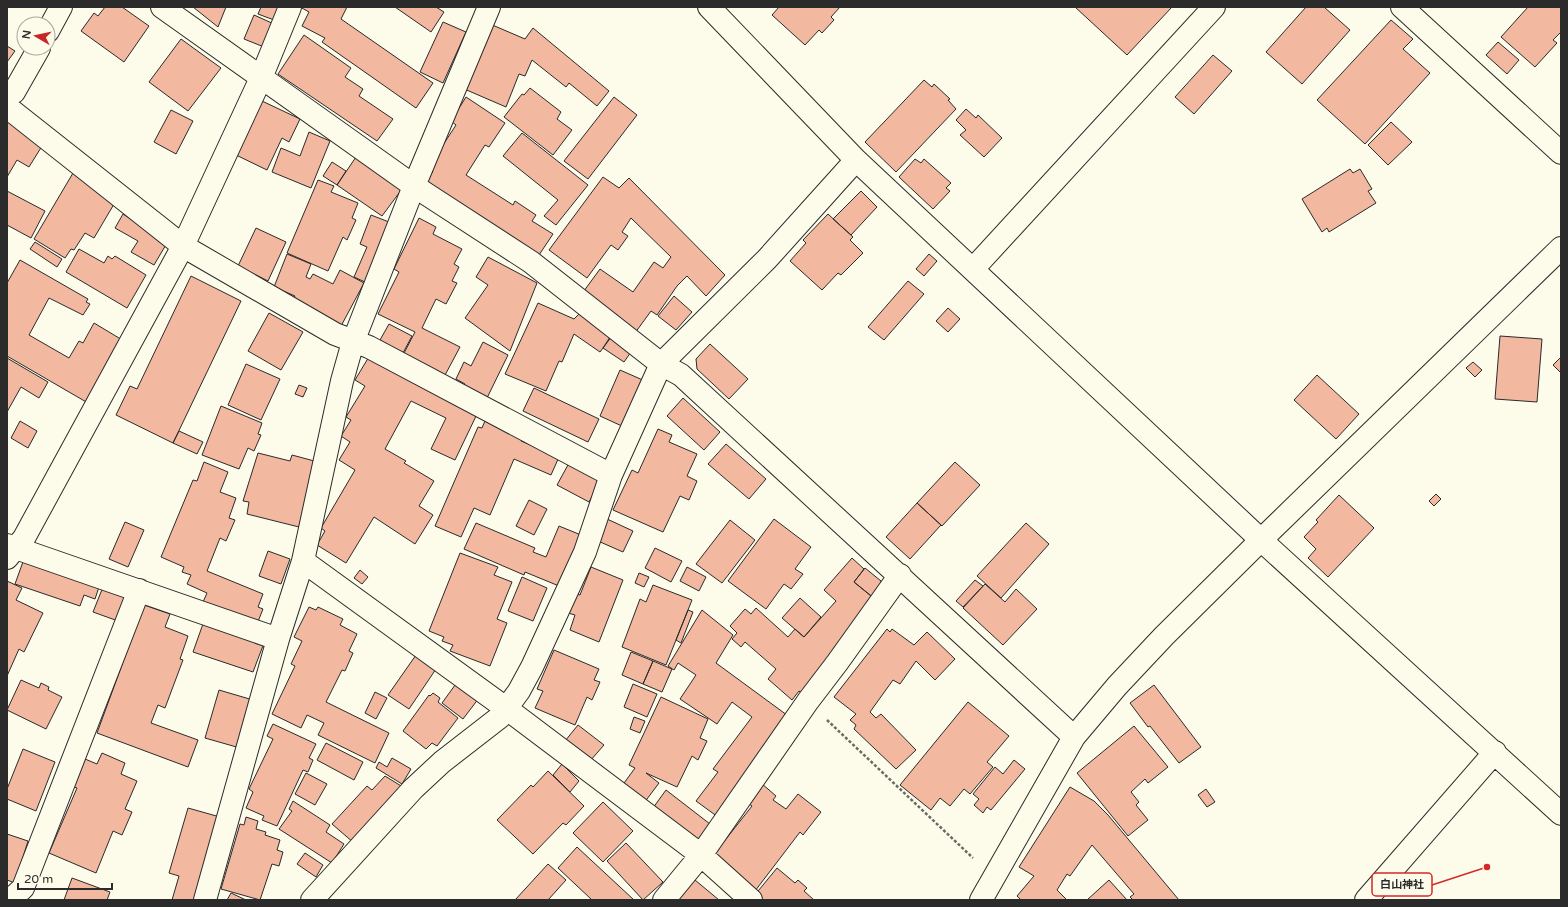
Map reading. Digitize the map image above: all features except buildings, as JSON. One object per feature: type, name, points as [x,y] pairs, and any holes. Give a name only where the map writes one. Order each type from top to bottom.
[{"type":"street","points":[[56,16],[61,7]]},
{"type":"street","points":[[162,7],[414,186],[531,262],[661,364],[681,375],[900,575],[1074,737]]},
{"type":"street","points":[[10,550],[24,538],[183,246],[261,78],[290,7]]},
{"type":"street","points":[[205,900],[278,639],[303,561],[342,381],[353,342],[414,186],[489,7]]},
{"type":"street","points":[[709,7],[856,160],[1261,540],[1495,752],[1561,814]]},
{"type":"street","points":[[973,269],[1214,7]]},
{"type":"street","points":[[1402,7],[1561,154]]},
{"type":"street","points":[[7,93],[14,92],[34,56]]},
{"type":"street","points":[[7,107],[183,246],[335,334],[369,347],[611,475]]},
{"type":"street","points":[[312,900],[413,789],[442,762],[500,717],[507,709],[532,667],[585,552],[611,475],[661,364],[767,259],[856,160]]},
{"type":"street","points":[[991,891],[1074,737],[1117,686],[1164,636],[1261,540],[1561,248]]},
{"type":"street","points":[[10,550],[139,590],[278,639]]},
{"type":"street","points":[[303,561],[507,709],[701,855],[751,900]]},
{"type":"street","points":[[664,900],[701,855],[808,701],[900,575]]},
{"type":"street","points":[[10,900],[23,888],[139,590]]},
{"type":"street","points":[[1366,900],[1495,752]]},
{"type":"path","points":[[808,701],[991,891]]},
{"type":"place","name":"白山神社","points":[[1487,867]]}]
